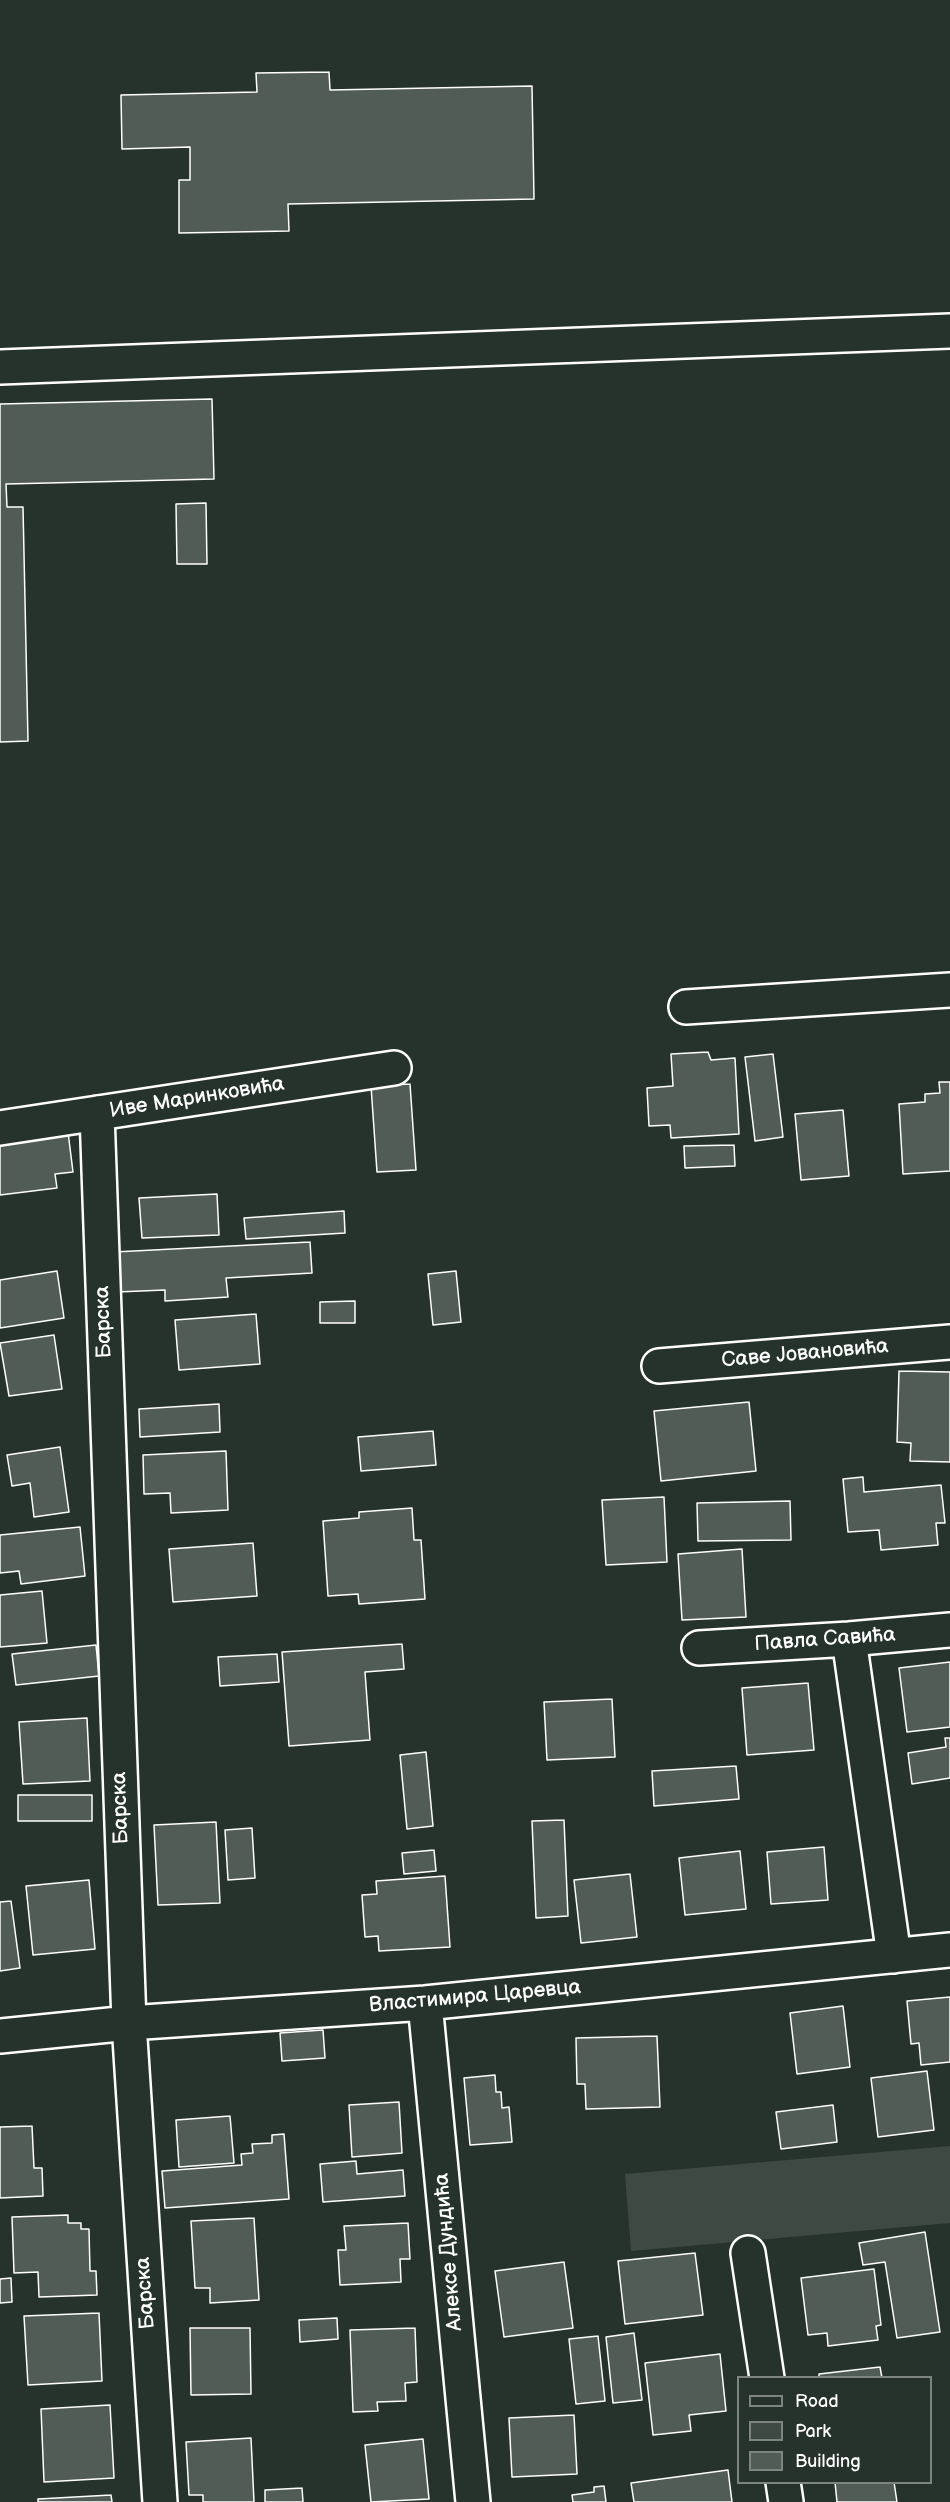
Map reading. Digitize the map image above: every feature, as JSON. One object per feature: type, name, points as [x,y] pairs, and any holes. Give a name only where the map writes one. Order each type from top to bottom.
[{"type":"street","points":[[0,367],[950,331]]},
{"type":"street","points":[[686,1007],[950,990]]},
{"type":"street","name":"Иве Маринковића","points":[[0,1128],[394,1068]]},
{"type":"street","name":"Барска","points":[[97,1113],[129,2023],[160,2502]]},
{"type":"street","name":"Саве Јовановића","points":[[659,1366],[950,1342]]},
{"type":"street","name":"Павла Савића","points":[[699,1648],[950,1630]]},
{"type":"street","points":[[849,1639],[894,1956]]},
{"type":"street","name":"Властимира Царевца","points":[[0,2036],[129,2023],[425,2002],[950,1950]]},
{"type":"street","name":"Алексе Дундића","points":[[425,2002],[473,2502]]},
{"type":"street","points":[[748,2253],[767,2376]]},
{"type":"street","points":[[783,2484],[786,2502]]},
{"type":"green space","points":[[950,2146],[950,2223],[631,2251],[625,2174]]},
{"type":"building","points":[[329,72],[330,90],[532,86],[534,199],[288,204],[289,231],[179,233],[179,180],[190,180],[190,147],[122,149],[121,95],[257,92],[256,73]]},
{"type":"building","points":[[212,399],[214,479],[6,484],[7,507],[23,507],[28,741],[0,742],[0,404]]},
{"type":"building","points":[[206,503],[207,564],[177,564],[176,504]]},
{"type":"building","points":[[708,1052],[711,1060],[735,1058],[739,1134],[671,1138],[670,1125],[649,1126],[647,1088],[673,1086],[671,1054]]},
{"type":"building","points":[[773,1054],[783,1137],[755,1141],[745,1057]]},
{"type":"building","points":[[939,1082],[950,1082],[950,1171],[903,1174],[899,1104],[925,1102],[925,1094],[940,1093]]},
{"type":"building","points":[[410,1084],[416,1170],[377,1172],[371,1086]]},
{"type":"building","points":[[843,1110],[849,1176],[801,1180],[795,1114]]},
{"type":"building","points":[[68,1132],[73,1172],[55,1174],[57,1188],[0,1195],[0,1140]]},
{"type":"building","points":[[734,1145],[735,1166],[685,1168],[684,1146]]},
{"type":"building","points":[[217,1194],[219,1235],[142,1238],[139,1198]]},
{"type":"building","points":[[344,1211],[345,1233],[246,1239],[244,1218]]},
{"type":"building","points":[[310,1242],[312,1273],[226,1278],[228,1297],[165,1301],[165,1290],[117,1292],[114,1252]]},
{"type":"building","points":[[57,1271],[64,1318],[0,1328],[0,1280]]},
{"type":"building","points":[[456,1271],[461,1322],[433,1325],[428,1274]]},
{"type":"building","points":[[355,1301],[355,1323],[320,1323],[320,1302]]},
{"type":"building","points":[[256,1314],[260,1364],[179,1370],[175,1320]]},
{"type":"building","points":[[54,1335],[62,1389],[9,1396],[0,1343]]},
{"type":"building","points":[[899,1371],[950,1372],[950,1462],[910,1461],[911,1443],[897,1442]]},
{"type":"building","points":[[749,1402],[756,1471],[661,1481],[654,1411]]},
{"type":"building","points":[[219,1404],[220,1432],[140,1437],[139,1409]]},
{"type":"building","points":[[433,1431],[436,1465],[361,1471],[358,1437]]},
{"type":"building","points":[[60,1447],[69,1512],[34,1517],[30,1483],[12,1486],[7,1455]]},
{"type":"building","points":[[226,1451],[228,1510],[171,1513],[170,1493],[144,1494],[143,1455]]},
{"type":"building","points":[[863,1477],[864,1492],[941,1485],[945,1523],[936,1523],[938,1545],[881,1550],[879,1530],[848,1532],[843,1479]]},
{"type":"building","points":[[664,1497],[667,1562],[606,1565],[602,1500]]},
{"type":"building","points":[[790,1501],[791,1540],[698,1541],[697,1503]]},
{"type":"building","points":[[412,1508],[414,1540],[421,1540],[425,1599],[359,1604],[358,1594],[328,1596],[323,1521],[359,1518],[359,1512]]},
{"type":"building","points":[[80,1527],[85,1576],[21,1584],[19,1571],[0,1573],[0,1535]]},
{"type":"building","points":[[253,1543],[257,1596],[173,1602],[169,1549]]},
{"type":"building","points":[[742,1549],[746,1617],[682,1620],[678,1554]]},
{"type":"building","points":[[42,1591],[47,1643],[0,1647],[0,1595]]},
{"type":"building","points":[[402,1644],[404,1669],[365,1672],[370,1740],[289,1746],[282,1652]]},
{"type":"building","points":[[96,1645],[99,1676],[16,1685],[12,1654]]},
{"type":"building","points":[[277,1654],[279,1682],[220,1686],[218,1657]]},
{"type":"building","points":[[950,1662],[950,1727],[907,1732],[899,1668]]},
{"type":"building","points":[[808,1683],[814,1750],[747,1755],[742,1688]]},
{"type":"building","points":[[612,1699],[615,1757],[547,1760],[544,1702]]},
{"type":"building","points":[[87,1718],[90,1781],[23,1784],[19,1722]]},
{"type":"building","points":[[945,1738],[950,1738],[950,1778],[912,1784],[908,1753],[946,1747]]},
{"type":"building","points":[[426,1752],[433,1826],[407,1829],[400,1755]]},
{"type":"building","points":[[736,1766],[739,1799],[654,1806],[652,1771]]},
{"type":"building","points":[[18,1795],[92,1795],[92,1821],[18,1821]]},
{"type":"building","points":[[564,1820],[568,1916],[536,1918],[532,1821]]},
{"type":"building","points":[[216,1822],[220,1903],[158,1905],[154,1825]]},
{"type":"building","points":[[252,1828],[255,1878],[228,1880],[225,1830]]},
{"type":"building","points":[[824,1847],[828,1900],[771,1904],[767,1852]]},
{"type":"building","points":[[434,1850],[436,1871],[404,1874],[402,1853]]},
{"type":"building","points":[[740,1851],[746,1909],[685,1915],[679,1858]]},
{"type":"building","points":[[630,1874],[637,1937],[581,1943],[574,1880]]},
{"type":"building","points":[[445,1876],[450,1947],[379,1951],[378,1936],[365,1937],[362,1895],[377,1894],[376,1881]]},
{"type":"building","points":[[89,1880],[95,1949],[33,1955],[26,1886]]},
{"type":"building","points":[[11,1901],[20,1968],[0,1971],[0,1902]]},
{"type":"building","points":[[950,1997],[950,2062],[921,2065],[919,2043],[911,2044],[907,2001]]},
{"type":"building","points":[[843,2006],[850,2067],[797,2074],[790,2013]]},
{"type":"building","points":[[323,2030],[325,2058],[282,2061],[280,2033]]},
{"type":"building","points":[[657,2036],[660,2107],[586,2109],[585,2084],[577,2084],[576,2038]]},
{"type":"building","points":[[927,2071],[934,2130],[878,2137],[871,2078]]},
{"type":"building","points":[[495,2075],[496,2092],[501,2092],[502,2108],[509,2107],[512,2142],[470,2145],[464,2078]]},
{"type":"building","points":[[399,2102],[402,2153],[352,2157],[349,2105]]},
{"type":"building","points":[[833,2105],[837,2142],[781,2149],[776,2112]]},
{"type":"building","points":[[230,2116],[234,2163],[179,2167],[176,2120]]},
{"type":"building","points":[[32,2126],[34,2168],[42,2168],[43,2196],[0,2198],[0,2127]]},
{"type":"building","points":[[284,2134],[289,2199],[165,2208],[162,2171],[242,2165],[241,2154],[253,2153],[252,2144],[272,2143],[272,2135]]},
{"type":"building","points":[[356,2161],[357,2174],[403,2170],[405,2196],[323,2202],[320,2164]]},
{"type":"building","points":[[68,2215],[68,2223],[81,2223],[81,2229],[89,2229],[90,2271],[96,2271],[97,2295],[39,2297],[38,2272],[14,2273],[12,2217]]},
{"type":"building","points":[[254,2218],[259,2300],[210,2303],[210,2288],[195,2288],[191,2221]]},
{"type":"building","points":[[408,2223],[410,2259],[400,2259],[401,2282],[340,2285],[338,2250],[346,2250],[344,2226]]},
{"type":"building","points":[[925,2232],[940,2332],[897,2338],[885,2262],[863,2265],[859,2243]]},
{"type":"building","points":[[695,2253],[703,2315],[625,2324],[618,2261]]},
{"type":"building","points":[[564,2262],[573,2328],[504,2337],[495,2271]]},
{"type":"building","points":[[874,2269],[881,2325],[876,2326],[878,2340],[828,2346],[827,2333],[808,2335],[801,2278]]},
{"type":"building","points":[[11,2278],[12,2302],[0,2303],[0,2279]]},
{"type":"building","points":[[99,2313],[102,2381],[28,2385],[24,2316]]},
{"type":"building","points":[[337,2318],[338,2339],[300,2342],[299,2320]]},
{"type":"building","points":[[190,2328],[250,2328],[251,2394],[191,2395]]},
{"type":"building","points":[[415,2328],[417,2382],[405,2383],[406,2401],[377,2402],[378,2411],[353,2412],[350,2330]]},
{"type":"building","points":[[634,2333],[642,2400],[613,2403],[606,2337]]},
{"type":"building","points":[[598,2336],[605,2401],[576,2404],[569,2339]]},
{"type":"building","points":[[720,2354],[726,2411],[689,2415],[691,2431],[653,2435],[645,2363]]},
{"type":"building","points":[[880,2367],[882,2376],[819,2376],[819,2374]]},
{"type":"building","points":[[110,2405],[114,2478],[44,2482],[41,2409]]},
{"type":"building","points":[[574,2415],[577,2474],[512,2477],[509,2418]]},
{"type":"building","points":[[251,2438],[254,2502],[203,2502],[203,2495],[189,2495],[186,2442]]},
{"type":"building","points":[[423,2439],[429,2499],[371,2502],[365,2445]]},
{"type":"building","points":[[728,2470],[732,2502],[634,2502],[631,2483]]},
{"type":"building","points":[[835,2484],[894,2484],[897,2502],[837,2502]]},
{"type":"building","points":[[604,2486],[606,2502],[573,2502],[572,2495],[594,2492],[594,2487]]},
{"type":"building","points":[[302,2488],[303,2502],[265,2502],[265,2490]]},
{"type":"building","points":[[111,2495],[112,2502],[38,2502],[38,2499]]}]
